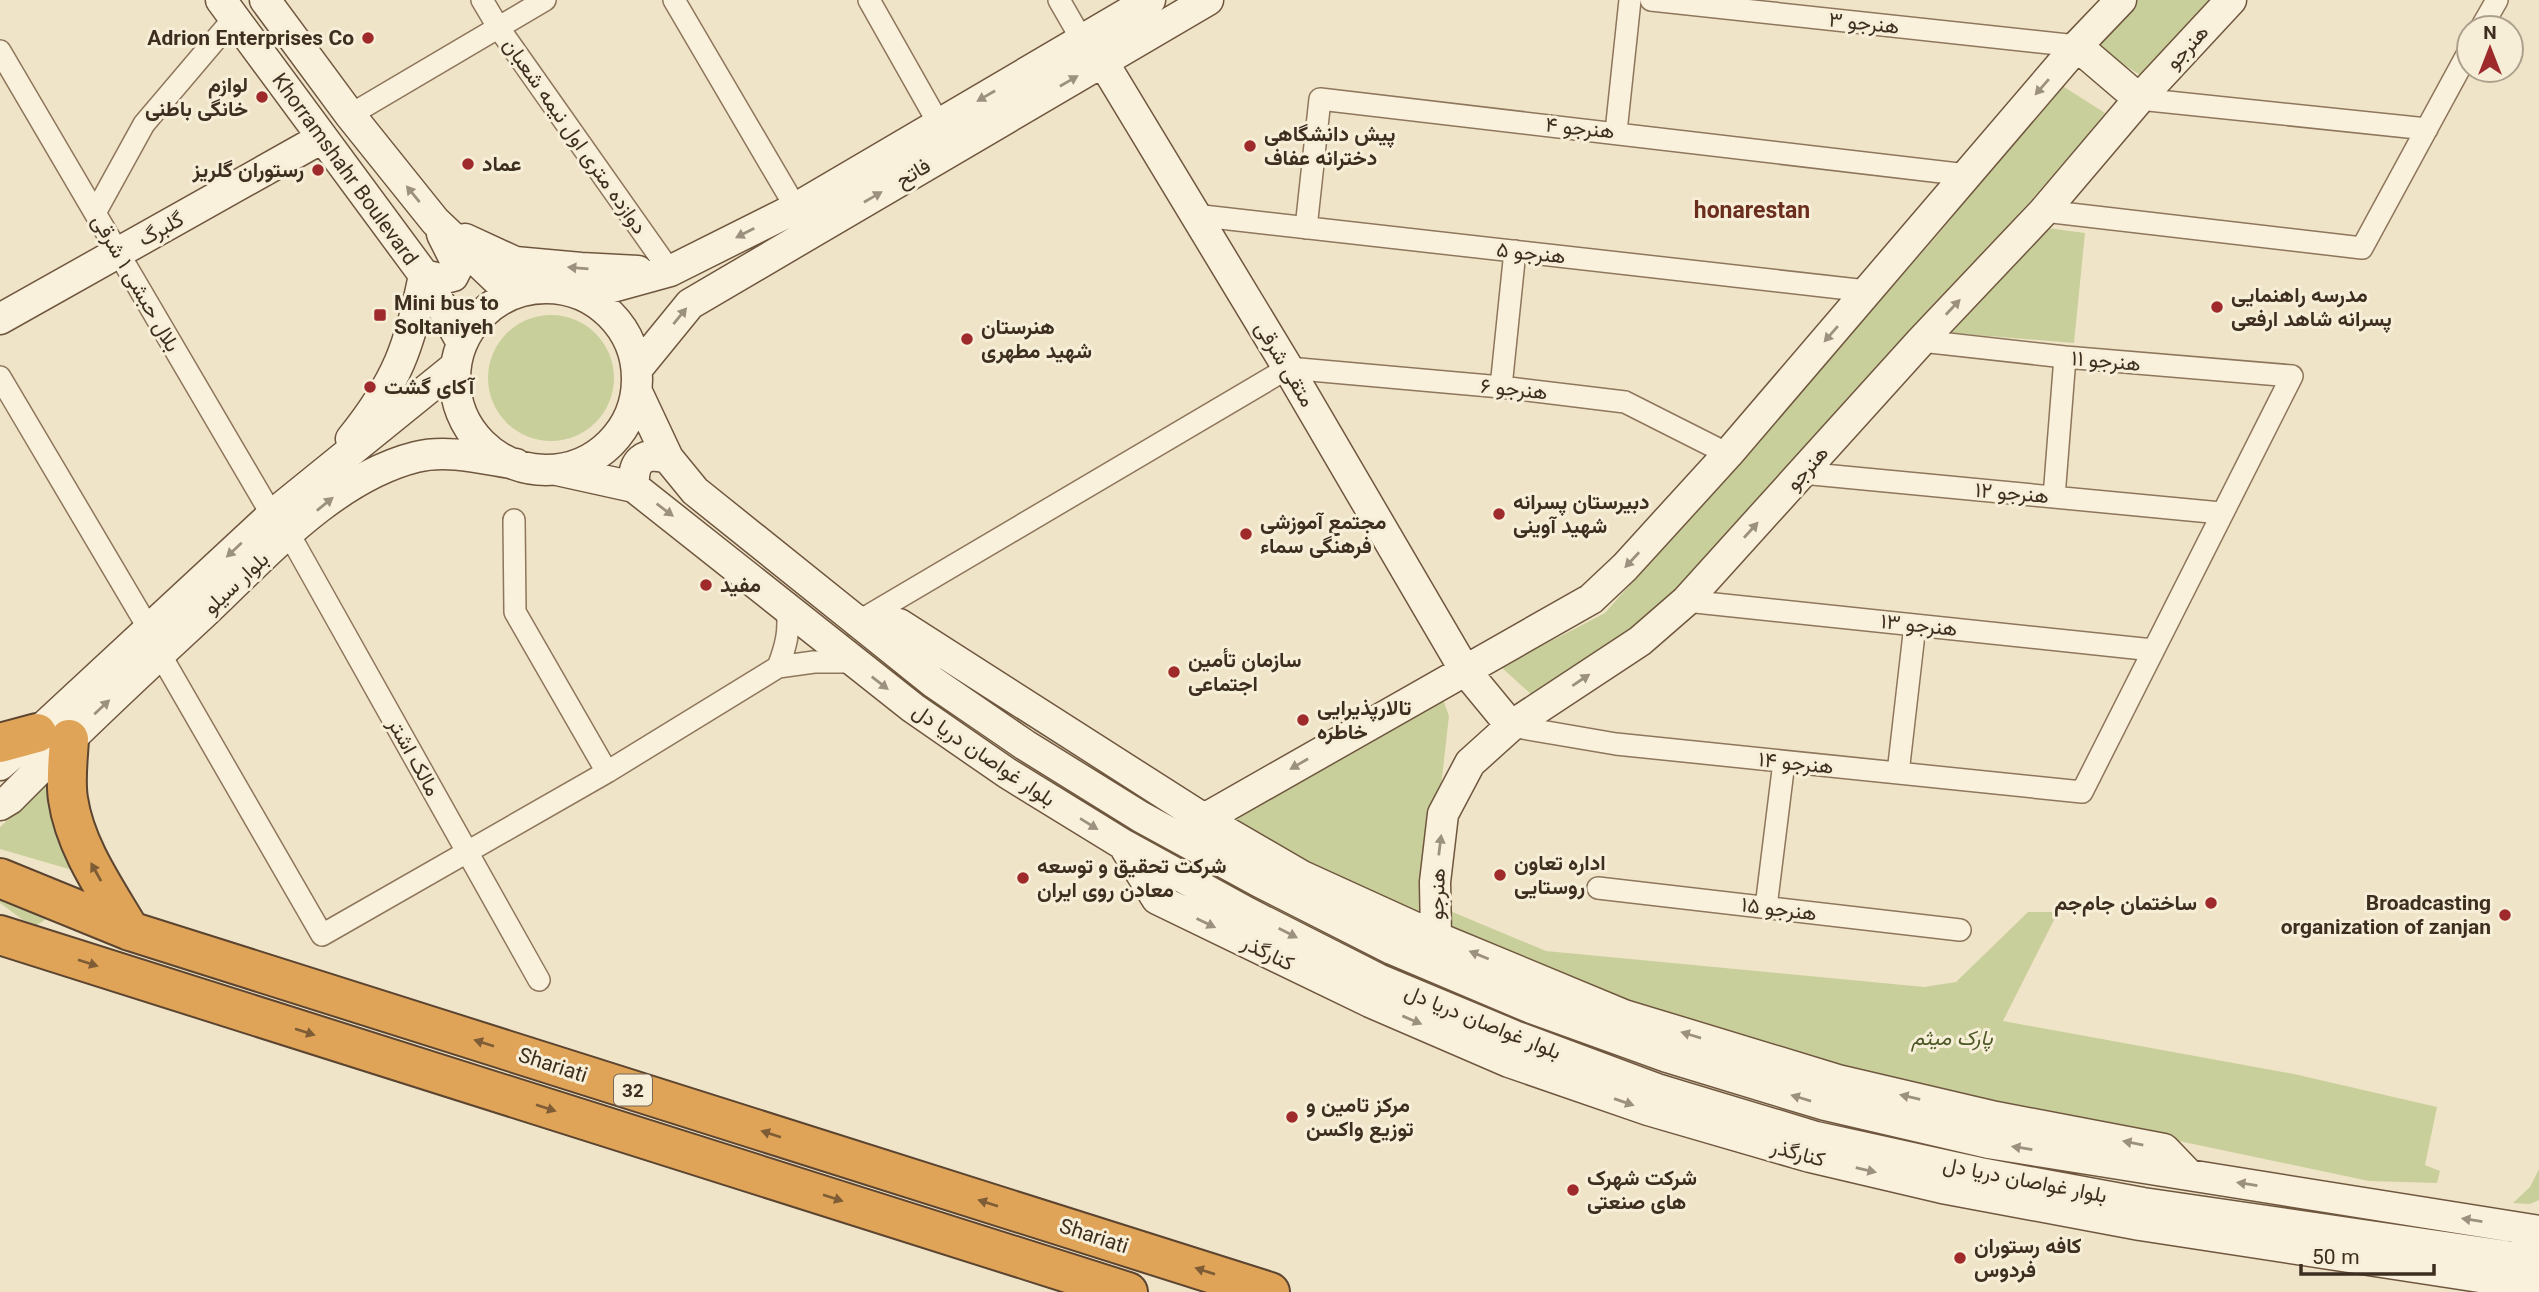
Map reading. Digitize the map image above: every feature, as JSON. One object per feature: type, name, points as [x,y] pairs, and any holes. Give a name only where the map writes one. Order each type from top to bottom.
[{"type":"highway","points":[[0,744],[53,736],[74,824],[85,852],[130,931]]},
{"type":"highway","name":"Shariati","points":[[0,878],[130,931],[1270,1292]]},
{"type":"highway","points":[[0,916],[44,949],[51,925],[58,914],[68,906]]},
{"type":"highway","name":"Shariati","points":[[0,935],[1128,1292]]},
{"type":"main road","name":"Khorramshahr Boulevard","points":[[265,0],[350,115],[435,221],[512,294]]},
{"type":"main road","name":"فاتح","points":[[583,295],[670,271],[796,208],[1150,0]]},
{"type":"main road","name":"فاتح","points":[[637,380],[690,304],[1208,0]]},
{"type":"main road","points":[[1204,819],[1591,599],[1625,567],[1728,454],[2077,46],[2121,0]]},
{"type":"main road","name":"هنرجو","points":[[1436,937],[1435,883],[1443,814],[1470,763],[1511,726],[1640,641],[1686,601],[1921,341],[2044,211],[2139,99],[2231,0]]},
{"type":"main road","name":"Khorramshahr Boulevard","points":[[227,9],[424,275],[459,355]]},
{"type":"main road","points":[[2077,46],[2139,99]]},
{"type":"main road","name":"متقی شرقی","points":[[1103,62],[1288,368],[1464,669],[1511,726]]},
{"type":"main road","name":"گلبرگ","points":[[0,319],[322,138]]},
{"type":"main road","points":[[435,221],[469,241],[515,262],[581,268],[670,271]]},
{"type":"main road","points":[[323,473],[366,420],[389,386],[404,357],[415,323],[424,275],[440,279],[453,276],[458,266],[435,221]]},
{"type":"main road","points":[[536,289],[560,289],[583,295],[603,307],[620,325],[632,345],[637,380],[630,415],[618,436],[601,452],[580,464],[557,470],[533,470],[489,450],[473,434],[461,413],[455,390],[459,355],[474,323],[492,306],[512,294],[536,289]]},
{"type":"main road","name":"بلوار سیلو","points":[[3,797],[53,736],[281,524],[323,473],[459,355]]},
{"type":"main road","name":"بلوار غواصان دریا دل","points":[[637,380],[668,458],[695,491],[933,682],[1141,817],[1260,882],[1392,949],[1529,1007],[1667,1057],[1825,1105],[1988,1143],[2539,1231]]},
{"type":"main road","points":[[634,487],[633,472],[640,460],[654,454],[668,458]]},
{"type":"main road","name":"بلوار سیلو","points":[[281,524],[378,470],[418,456],[462,455],[516,464]]},
{"type":"main road","name":"بلوار غواصان دریا دل","points":[[557,470],[634,487],[913,708],[1007,773],[1124,845],[1244,911],[1378,979],[1517,1037],[1657,1089],[1816,1137],[1980,1173],[2141,1214],[2539,1261]]},
{"type":"main road","points":[[858,622],[881,621],[899,624],[1204,819],[1302,876],[1436,937],[1624,1015],[1839,1080],[1996,1117],[2164,1149],[2189,1175]]},
{"type":"main road","name":"بلوار سیلو","points":[[0,765],[53,736]]},
{"type":"main road","points":[[2141,1214],[2539,1286]]},
{"type":"street","name":"دوازده متری اول نیمه شعبان","points":[[482,0],[498,27],[670,271]]},
{"type":"street","points":[[350,115],[545,0]]},
{"type":"street","points":[[674,0],[796,208]]},
{"type":"street","points":[[869,0],[939,124]]},
{"type":"street","points":[[1059,0],[1082,40]]},
{"type":"street","points":[[1616,132],[1630,0]]},
{"type":"street","name":"هنرجو ۳","points":[[1651,0],[2077,46]]},
{"type":"street","points":[[95,213],[144,124],[227,9]]},
{"type":"street","name":"بلال حبشی ۱ شرقی","points":[[0,51],[281,524]]},
{"type":"street","points":[[2044,211],[2362,248],[2455,77]]},
{"type":"street","name":"هنرجو ۴","points":[[1306,228],[1320,99],[1967,175]]},
{"type":"street","points":[[2139,99],[2427,129]]},
{"type":"street","name":"هنرجو ۵","points":[[1194,215],[1867,292]]},
{"type":"street","points":[[1501,387],[1515,251]]},
{"type":"street","name":"هنرجو ۱۱","points":[[1921,341],[2065,357],[2292,376],[2221,513]]},
{"type":"street","points":[[2054,497],[2065,357]]},
{"type":"street","points":[[858,622],[1288,368]]},
{"type":"street","name":"هنرجو ۶","points":[[1288,368],[1501,387],[1625,402],[1728,454]]},
{"type":"street","points":[[0,377],[322,935],[607,772],[778,667],[814,662],[854,662]]},
{"type":"street","name":"هنرجو ۱۲","points":[[1802,473],[2221,513]]},
{"type":"street","points":[[2153,650],[2221,513]]},
{"type":"street","points":[[514,520],[515,612],[607,772]]},
{"type":"street","name":"مالک اشتر","points":[[281,524],[539,979]]},
{"type":"street","name":"هنرجو ۱۳","points":[[1686,601],[2153,650]]},
{"type":"street","points":[[778,667],[790,627],[787,608]]},
{"type":"street","points":[[1898,773],[1915,625]]},
{"type":"street","name":"هنرجو ۱۴","points":[[1511,726],[1616,744],[2082,792],[2153,650]]},
{"type":"street","points":[[1766,907],[1784,762]]},
{"type":"street","name":"هنرجو ۱۵","points":[[1598,888],[1960,930]]},
{"type":"green space","points":[[2136,0],[2211,0],[2142,76],[2093,46]]},
{"type":"green space","points":[[2061,85],[2105,113],[2062,166],[1687,582],[1633,629],[1533,696],[1501,667],[1605,613],[1936,237]]},
{"type":"green space","points":[[2048,228],[2085,233],[2074,343],[1951,333]]},
{"type":"green space","points":[[551,315],[575,320],[596,333],[609,354],[614,378],[609,402],[596,423],[575,436],[551,441],[527,436],[506,423],[493,402],[488,378],[493,354],[506,333],[527,320]]},
{"type":"green space","name":"پارک میثم","points":[[1441,694],[1449,716],[1428,901],[1546,951],[1924,987],[1956,982],[2028,912],[2058,912],[2003,1021],[2294,1074],[2437,1107],[2425,1165],[2440,1171],[2437,1183],[2369,1181],[1913,1085],[1791,1053],[1600,992],[1229,833],[1236,811]]},
{"type":"green space","points":[[53,778],[79,872],[0,849],[0,827]]},
{"type":"green space","points":[[0,891],[46,908],[46,919],[37,925],[23,920],[0,903]]},
{"type":"green space","points":[[2539,1169],[2539,1200],[2530,1204],[2513,1203],[2530,1187]]},
{"type":"place","name":"Adrion Enterprises Co","points":[[368,38]]},
{"type":"place","name":"لوازم خانگی باطنی","points":[[262,97]]},
{"type":"place","name":"پیش دانشگاهی دخترانه عفاف","points":[[1250,146]]},
{"type":"place","name":"عماد","points":[[468,164]]},
{"type":"place","name":"رستوران گلریز","points":[[318,170]]},
{"type":"place","name":"مدرسه راهنمایی پسرانه شاهد ارفعی","points":[[2217,307]]},
{"type":"place","name":"Mini bus to Soltaniyeh","points":[[380,315]]},
{"type":"place","name":"هنرستان شهید مطهری","points":[[967,339]]},
{"type":"place","name":"آکای گشت","points":[[370,387]]},
{"type":"place","name":"دبیرستان پسرانه شهید آوینی","points":[[1499,514]]},
{"type":"place","name":"مجتمع آموزشی فرهنگی سماء","points":[[1246,534]]},
{"type":"place","name":"مفید","points":[[706,585]]},
{"type":"place","name":"سازمان تأمین اجتماعی","points":[[1174,672]]},
{"type":"place","name":"تالارپذیرایی خاطره","points":[[1303,720]]},
{"type":"place","name":"اداره تعاون روستایی","points":[[1500,875]]},
{"type":"place","name":"شرکت تحقیق و توسعه معادن روی ایران","points":[[1023,878]]},
{"type":"place","name":"ساختمان جام‌جم","points":[[2211,903]]},
{"type":"place","name":"Broadcasting organization of zanjan","points":[[2505,915]]},
{"type":"place","name":"مرکز تامین و توزیع واکسن","points":[[1292,1117]]},
{"type":"place","name":"شرکت شهرک های صنعتی","points":[[1573,1190]]},
{"type":"place","name":"کافه رستوران فردوس","points":[[1960,1258]]},
{"type":"district","name":"honarestan","points":[[1752,210]]}]
